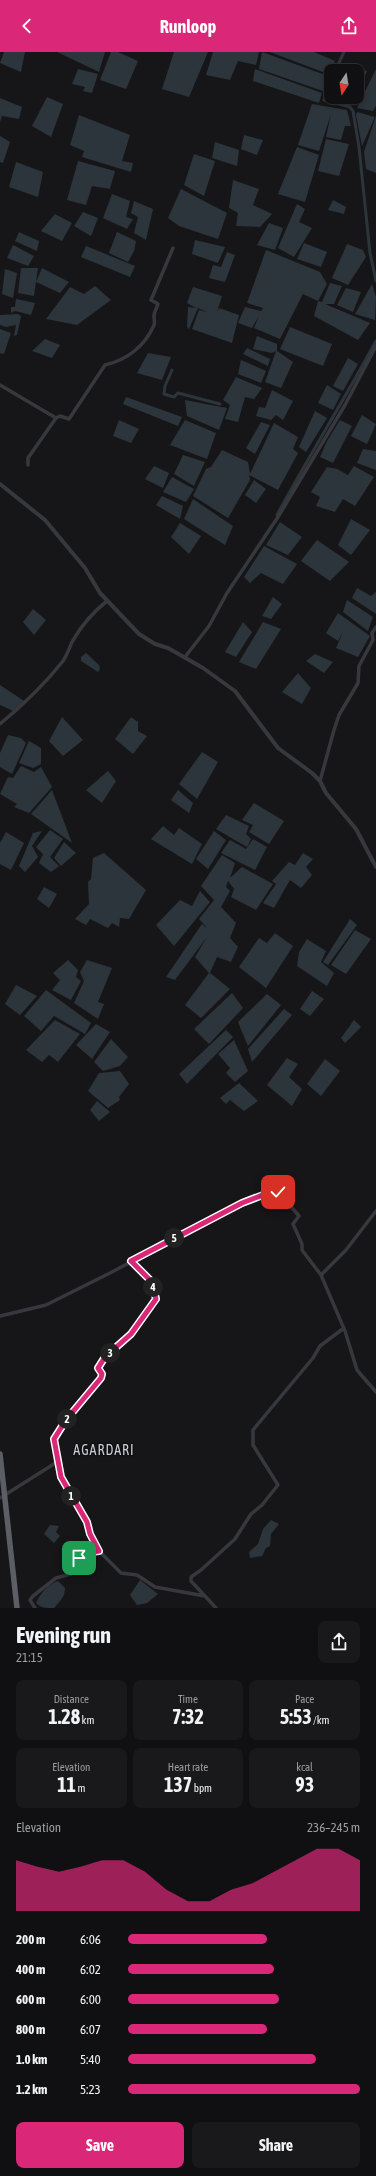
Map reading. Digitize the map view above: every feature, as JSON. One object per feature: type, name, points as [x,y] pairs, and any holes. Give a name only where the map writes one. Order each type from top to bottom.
[{"type":"highway","points":[[0,1454],[2,1497],[17,1608]]},
{"type":"street","points":[[28,465],[28,458],[56,418],[60,416],[69,419],[105,365],[116,362],[133,352],[149,335],[155,323],[154,315],[158,304],[151,300],[173,248]]},
{"type":"street","points":[[185,657],[208,626],[227,593],[278,517],[348,398],[376,346]]},
{"type":"street","points":[[0,386],[56,418]]},
{"type":"street","points":[[0,484],[45,520],[85,568],[107,601],[139,634],[156,644],[185,657],[220,679],[235,691],[278,748],[312,773],[320,782],[329,797],[356,829],[376,867]]},
{"type":"street","points":[[0,724],[24,706],[62,662],[79,630],[95,610],[107,601]]},
{"type":"street","points":[[320,782],[339,716],[358,682],[359,666],[373,640],[372,633],[376,627]]},
{"type":"street","points":[[0,1316],[46,1305],[242,1203],[276,1190],[299,1216],[293,1224],[302,1244],[302,1250],[321,1276],[344,1328],[357,1370],[376,1392]]},
{"type":"street","points":[[321,1276],[346,1250],[376,1211]]},
{"type":"street","points":[[131,1261],[152,1282],[156,1299],[131,1334],[105,1357],[98,1368],[102,1374],[101,1378],[59,1429],[54,1439],[57,1462],[61,1477],[87,1522],[90,1534],[99,1551],[121,1573],[137,1576],[156,1588],[205,1596]]},
{"type":"street","points":[[216,1608],[190,1577],[201,1570],[235,1539],[251,1514],[262,1505],[278,1485],[253,1445],[253,1430],[313,1358],[320,1346],[344,1328]]},
{"type":"street","points":[[2,1497],[57,1462]]},
{"type":"street","points":[[35,1608],[30,1600],[33,1596],[56,1578],[71,1574],[73,1567],[84,1553],[99,1551]]},
{"type":"shaded area","points":[[4,52],[25,52],[21,72],[0,63]]},
{"type":"shaded area","points":[[57,52],[105,52],[99,72]]},
{"type":"shaded area","points":[[111,52],[118,52],[138,61],[126,89],[100,80]]},
{"type":"shaded area","points":[[174,52],[208,52],[189,97],[162,89]]},
{"type":"shaded area","points":[[213,52],[259,52],[256,65],[238,61],[230,80],[206,75]]},
{"type":"shaded area","points":[[262,52],[324,75],[324,88],[323,91],[259,69]]},
{"type":"shaded area","points":[[270,52],[314,52],[335,61],[333,64],[324,64],[324,72]]},
{"type":"shaded area","points":[[78,69],[98,74],[92,93],[83,91],[85,87],[72,84]]},
{"type":"shaded area","points":[[255,69],[322,93],[319,103],[253,81]]},
{"type":"shaded area","points":[[376,69],[376,106],[373,111],[357,108],[359,104],[364,104],[364,94]]},
{"type":"shaded area","points":[[364,70],[367,71],[364,78]]},
{"type":"shaded area","points":[[47,97],[63,104],[51,137],[32,126]]},
{"type":"shaded area","points":[[0,98],[22,107],[19,119],[2,116],[0,122]]},
{"type":"shaded area","points":[[312,104],[347,110],[351,126],[345,126],[341,140],[326,137],[331,114],[319,151],[298,145]]},
{"type":"shaded area","points":[[357,112],[375,117],[362,146],[356,115]]},
{"type":"shaded area","points":[[79,115],[130,135],[122,161],[133,163],[131,172],[82,157],[84,151],[70,145]]},
{"type":"shaded area","points":[[376,116],[376,173],[366,169],[364,152]]},
{"type":"shaded area","points":[[244,135],[263,140],[257,155],[241,149]]},
{"type":"shaded area","points":[[0,136],[10,142],[3,163],[0,162]]},
{"type":"shaded area","points":[[326,139],[349,144],[339,176],[318,171]]},
{"type":"shaded area","points":[[215,142],[239,150],[237,166],[212,158]]},
{"type":"shaded area","points":[[297,147],[319,155],[305,202],[278,194]]},
{"type":"shaded area","points":[[194,154],[215,161],[204,196],[184,185]]},
{"type":"shaded area","points":[[78,161],[115,171],[110,189],[92,186],[86,205],[67,200]]},
{"type":"shaded area","points":[[16,162],[43,172],[38,197],[9,187]]},
{"type":"shaded area","points":[[233,180],[259,189],[253,205],[272,214],[260,227],[236,226],[238,213],[229,208]]},
{"type":"shaded area","points":[[181,189],[227,213],[218,239],[179,226],[168,218]]},
{"type":"shaded area","points":[[112,194],[130,201],[126,217],[133,219],[127,229],[103,218]]},
{"type":"shaded area","points":[[333,200],[346,207],[344,214],[328,210]]},
{"type":"shaded area","points":[[134,201],[153,209],[146,240],[134,233],[138,217],[131,213]]},
{"type":"shaded area","points":[[297,204],[305,209],[299,222],[312,228],[294,257],[278,248]]},
{"type":"shaded area","points":[[83,212],[98,218],[91,236],[74,226]]},
{"type":"shaded area","points":[[55,214],[72,223],[62,241],[41,231]]},
{"type":"shaded area","points":[[269,223],[283,228],[275,250],[257,245]]},
{"type":"shaded area","points":[[19,232],[39,241],[37,251],[15,241]]},
{"type":"shaded area","points":[[117,232],[136,241],[134,251],[128,262],[109,253]]},
{"type":"shaded area","points":[[195,240],[225,247],[218,263],[192,254]]},
{"type":"shaded area","points":[[304,243],[327,252],[321,267],[297,259]]},
{"type":"shaded area","points":[[347,244],[363,250],[366,257],[348,285],[332,278]]},
{"type":"shaded area","points":[[13,245],[34,256],[28,266],[7,258]]},
{"type":"shaded area","points":[[86,246],[135,266],[130,277],[81,257]]},
{"type":"shaded area","points":[[266,250],[320,272],[327,284],[318,301],[303,294],[280,339],[254,328],[259,316],[252,328],[238,323],[245,307],[261,311],[263,308],[247,303]]},
{"type":"shaded area","points":[[227,252],[235,255],[225,282],[209,278],[213,265],[221,267]]},
{"type":"shaded area","points":[[21,268],[38,268],[34,296],[18,293]]},
{"type":"shaded area","points":[[42,268],[69,282],[60,293],[36,282]]},
{"type":"shaded area","points":[[5,269],[17,273],[13,298],[2,294]]},
{"type":"shaded area","points":[[330,283],[342,286],[334,304],[325,304],[370,323],[358,340],[314,316],[318,301],[322,302]]},
{"type":"shaded area","points":[[372,284],[376,297],[375,320],[355,314]]},
{"type":"shaded area","points":[[95,286],[111,300],[77,325],[46,319],[70,287],[84,294]]},
{"type":"shaded area","points":[[193,287],[222,296],[217,312],[219,308],[239,315],[232,343],[192,329],[199,310],[207,312],[198,308],[189,329],[187,327],[188,307],[196,308],[187,303]]},
{"type":"shaded area","points":[[346,288],[361,292],[353,312],[337,305]]},
{"type":"shaded area","points":[[16,299],[35,303],[31,315],[15,311],[11,313],[11,307],[15,307]]},
{"type":"shaded area","points":[[18,314],[21,316],[17,335],[14,336],[16,325],[6,327],[0,325],[0,315]]},
{"type":"shaded area","points":[[290,327],[332,344],[323,366],[280,349]]},
{"type":"shaded area","points":[[0,329],[11,333],[4,354],[0,353]]},
{"type":"shaded area","points":[[257,336],[277,344],[277,351],[293,362],[281,388],[265,382],[276,351],[272,353],[253,349]]},
{"type":"shaded area","points":[[45,339],[60,345],[52,358],[32,351]]},
{"type":"shaded area","points":[[247,348],[270,359],[268,366],[243,354]]},
{"type":"shaded area","points":[[148,353],[171,357],[162,380],[137,373]]},
{"type":"shaded area","points":[[348,358],[358,364],[343,391],[333,386]]},
{"type":"shaded area","points":[[241,360],[266,371],[261,383],[238,374]]},
{"type":"shaded area","points":[[236,377],[262,388],[254,399],[245,397],[238,422],[225,419],[230,405],[223,400]]},
{"type":"shaded area","points":[[327,385],[341,394],[333,410],[318,403]]},
{"type":"shaded area","points":[[272,390],[293,401],[283,420],[276,415],[271,420],[256,416],[259,407],[265,408]]},
{"type":"shaded area","points":[[126,397],[182,417],[178,426],[123,404]]},
{"type":"shaded area","points":[[185,400],[227,408],[219,430],[187,416]]},
{"type":"shaded area","points":[[315,411],[327,418],[306,452],[299,447]]},
{"type":"shaded area","points":[[362,415],[376,424],[367,444],[351,436]]},
{"type":"shaded area","points":[[119,420],[139,429],[131,443],[113,436]]},
{"type":"shaded area","points":[[185,420],[216,433],[207,459],[170,445]]},
{"type":"shaded area","points":[[340,420],[352,426],[333,463],[320,457],[327,441]]},
{"type":"shaded area","points":[[261,422],[270,425],[255,454],[246,448]]},
{"type":"shaded area","points":[[274,423],[298,437],[293,449],[298,453],[278,490],[249,475],[250,480],[228,518],[193,496],[206,469],[211,467],[222,450],[248,462],[250,474]]},
{"type":"shaded area","points":[[363,449],[376,451],[376,470],[357,463]]},
{"type":"shaded area","points":[[183,455],[205,462],[194,486],[174,474]]},
{"type":"shaded area","points":[[154,466],[169,473],[163,488],[145,479]]},
{"type":"shaded area","points":[[354,466],[374,477],[355,506],[343,499],[335,512],[316,506],[320,497],[311,492],[327,467],[337,469],[348,475]]},
{"type":"shaded area","points":[[172,477],[194,489],[186,502],[163,492]]},
{"type":"shaded area","points":[[254,480],[266,489],[256,503],[245,495]]},
{"type":"shaded area","points":[[162,496],[183,506],[180,519],[156,505]]},
{"type":"shaded area","points":[[193,499],[233,526],[225,545],[184,519]]},
{"type":"shaded area","points":[[351,519],[370,530],[351,555],[338,545]]},
{"type":"shaded area","points":[[280,522],[302,537],[288,555],[266,545]]},
{"type":"shaded area","points":[[180,523],[201,536],[189,554],[171,537]]},
{"type":"shaded area","points":[[317,540],[349,562],[330,581],[301,561]]},
{"type":"shaded area","points":[[264,546],[297,564],[283,584],[261,573],[250,583],[244,577]]},
{"type":"shaded area","points":[[357,588],[371,596],[376,592],[376,614],[352,598]]},
{"type":"shaded area","points":[[273,597],[282,604],[271,619],[262,616]]},
{"type":"shaded area","points":[[347,600],[373,617],[368,631],[343,612]]},
{"type":"shaded area","points":[[33,609],[46,620],[34,635],[23,622]]},
{"type":"shaded area","points":[[338,613],[370,636],[358,657],[336,648],[343,632],[338,641],[326,633]]},
{"type":"shaded area","points":[[243,622],[252,632],[236,657],[225,652]]},
{"type":"shaded area","points":[[263,622],[281,629],[256,669],[239,662]]},
{"type":"shaded area","points":[[86,653],[99,665],[100,669],[98,672],[81,661],[81,657]]},
{"type":"shaded area","points":[[315,654],[333,662],[324,673],[306,661]]},
{"type":"shaded area","points":[[298,673],[311,688],[302,704],[282,692]]},
{"type":"shaded area","points":[[0,685],[24,701],[13,711],[0,705]]},
{"type":"shaded area","points":[[62,717],[83,740],[63,756],[49,741]]},
{"type":"shaded area","points":[[131,717],[138,722],[138,731],[147,736],[133,754],[115,739]]},
{"type":"shaded area","points":[[8,735],[21,738],[26,743],[12,774],[0,767],[0,753]]},
{"type":"shaded area","points":[[29,741],[41,748],[41,764],[33,768],[19,763]]},
{"type":"shaded area","points":[[202,752],[218,762],[197,799],[179,784]]},
{"type":"shaded area","points":[[21,766],[34,772],[41,767],[52,787],[29,813],[14,807],[17,804],[0,794],[8,777],[13,778]]},
{"type":"shaded area","points":[[108,771],[116,781],[102,803],[86,790]]},
{"type":"shaded area","points":[[52,790],[72,843],[31,814]]},
{"type":"shaded area","points":[[178,790],[193,803],[189,813],[171,800]]},
{"type":"shaded area","points":[[254,803],[284,821],[269,844],[249,832],[253,825],[242,820]]},
{"type":"shaded area","points":[[226,815],[249,826],[246,834],[251,839],[247,847],[216,829]]},
{"type":"shaded area","points":[[163,826],[174,835],[179,828],[202,844],[192,864],[151,839]]},
{"type":"shaded area","points":[[50,830],[63,839],[50,857],[59,866],[51,872],[39,863],[43,854],[36,847]]},
{"type":"shaded area","points":[[42,831],[32,846],[38,857],[25,872],[19,866],[33,833]]},
{"type":"shaded area","points":[[214,831],[226,840],[208,869],[196,859]]},
{"type":"shaded area","points":[[6,832],[24,843],[11,870],[0,864],[0,843]]},
{"type":"shaded area","points":[[253,839],[267,847],[255,870],[221,853],[230,840],[246,849]]},
{"type":"shaded area","points":[[64,842],[76,853],[61,866],[54,858]]},
{"type":"shaded area","points":[[104,853],[146,890],[129,919],[120,918],[119,927],[112,923],[108,928],[90,919],[86,925],[75,919],[89,904],[88,882],[91,879],[93,858]]},
{"type":"shaded area","points":[[303,853],[313,859],[306,867],[312,875],[301,888],[290,880],[274,908],[263,903],[276,884],[272,881],[289,862],[295,865]]},
{"type":"shaded area","points":[[222,855],[235,863],[230,878],[242,867],[273,884],[256,910],[231,897],[234,889],[228,881],[226,887],[230,891],[221,907],[236,923],[230,938],[238,947],[231,962],[217,957],[210,973],[230,989],[201,1018],[185,1005],[209,973],[195,957],[207,937],[175,980],[166,977],[202,924],[208,929],[199,919],[214,900],[201,886]]},
{"type":"shaded area","points":[[44,887],[57,894],[49,908],[37,899]]},
{"type":"shaded area","points":[[200,891],[210,902],[174,946],[156,925],[180,900],[192,906]]},
{"type":"shaded area","points":[[350,919],[357,925],[328,965],[323,962]]},
{"type":"shaded area","points":[[355,930],[371,939],[346,974],[331,965]]},
{"type":"shaded area","points":[[275,933],[293,946],[266,988],[239,967],[259,938],[267,943]]},
{"type":"shaded area","points":[[307,939],[326,951],[321,962],[334,973],[327,986],[297,966],[299,952]]},
{"type":"shaded area","points":[[68,960],[78,970],[76,977],[81,981],[71,1000],[52,990],[60,980],[53,973]]},
{"type":"shaded area","points":[[87,960],[112,968],[98,1002],[104,1004],[98,1019],[74,1003],[84,981],[80,972]]},
{"type":"shaded area","points":[[16,985],[37,996],[20,1015],[5,1004]]},
{"type":"shaded area","points":[[46,990],[91,1023],[85,1034],[54,1016],[41,1031],[24,1016]]},
{"type":"shaded area","points":[[312,991],[324,999],[310,1016],[300,1009]]},
{"type":"shaded area","points":[[232,993],[243,1008],[209,1044],[194,1029]]},
{"type":"shaded area","points":[[267,994],[281,1005],[248,1046],[238,1022]]},
{"type":"shaded area","points":[[284,1009],[292,1015],[252,1062],[248,1049]]},
{"type":"shaded area","points":[[55,1020],[80,1034],[58,1062],[49,1055],[42,1062],[26,1050]]},
{"type":"shaded area","points":[[354,1020],[361,1027],[345,1043],[341,1038]]},
{"type":"shaded area","points":[[96,1024],[110,1032],[92,1059],[76,1045]]},
{"type":"shaded area","points":[[226,1030],[233,1037],[187,1084],[179,1074]]},
{"type":"shaded area","points":[[111,1039],[128,1057],[120,1066],[103,1071],[94,1062]]},
{"type":"shaded area","points":[[234,1040],[248,1071],[235,1082],[226,1073],[230,1068],[218,1054]]},
{"type":"shaded area","points":[[287,1058],[298,1064],[289,1077],[302,1089],[292,1106],[267,1085]]},
{"type":"shaded area","points":[[325,1059],[340,1071],[321,1096],[307,1084]]},
{"type":"shaded area","points":[[120,1071],[129,1084],[119,1097],[120,1100],[108,1108],[88,1091],[99,1073]]},
{"type":"shaded area","points":[[239,1083],[258,1101],[244,1111],[230,1100],[226,1104],[220,1098]]},
{"type":"shaded area","points":[[97,1101],[110,1112],[99,1121],[90,1110]]},
{"type":"shaded area","points":[[271,1520],[279,1524],[271,1534],[270,1546],[266,1548],[262,1556],[250,1558],[249,1552],[258,1544],[263,1529]]},
{"type":"shaded area","points":[[50,1525],[59,1526],[56,1532],[60,1536],[54,1543],[44,1534]]},
{"type":"shaded area","points":[[140,1580],[158,1594],[147,1603],[137,1605],[130,1595]]},
{"type":"shaded area","points":[[58,1581],[65,1588],[65,1591],[62,1599],[54,1608],[40,1606],[36,1603],[51,1584]]},
{"type":"waterway","points":[[338,64],[344,52]]},
{"type":"waterway","points":[[339,104],[350,107],[353,111],[359,147],[370,253],[376,281]]},
{"type":"waterway","points":[[277,515],[376,341]]},
{"type":"waterway","points":[[172,370],[165,386],[164,394],[174,397],[178,393],[220,404]]},
{"type":"district","name":"AGARDARI","points":[[104,1450]]},
{"type":"route","points":[[79,1558],[84,1553],[99,1551],[90,1534],[87,1522],[61,1477],[55,1452],[54,1439],[59,1429],[76,1409],[86,1394],[101,1378],[102,1374],[98,1368],[105,1357],[131,1334],[156,1299],[156,1295],[153,1292],[152,1282],[148,1276],[137,1268],[131,1261],[242,1203],[276,1190],[278,1192]]}]
